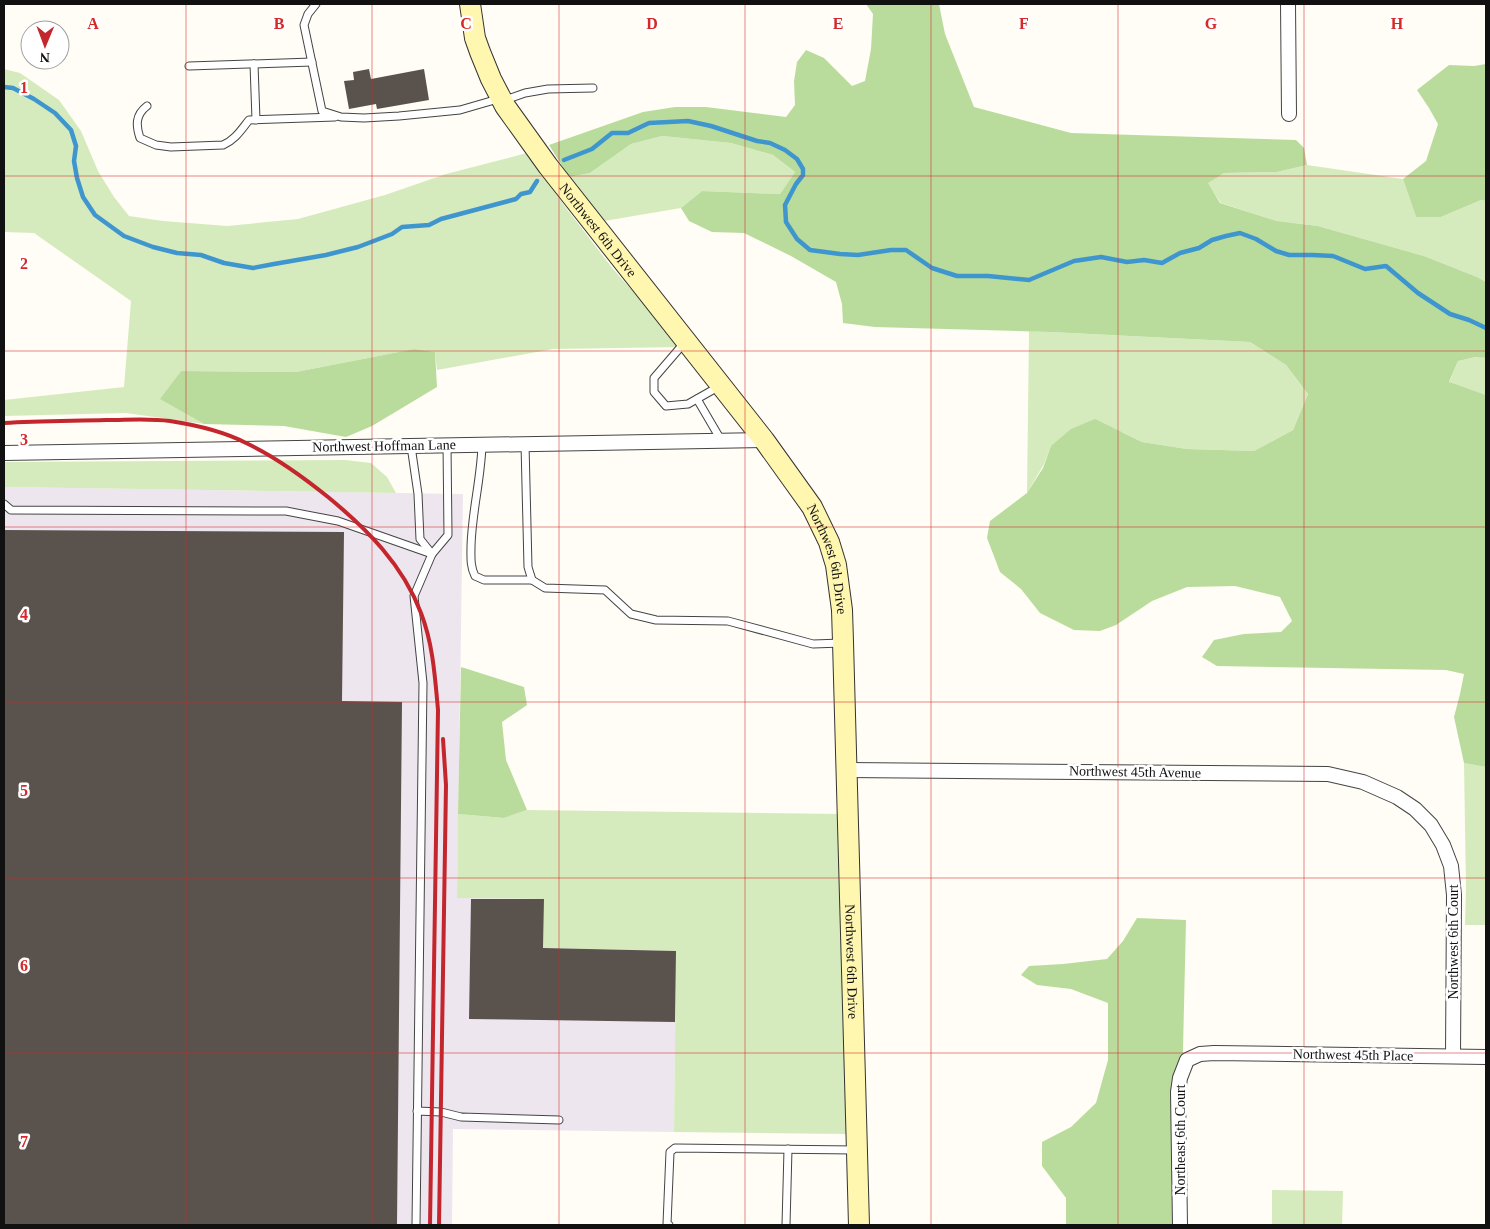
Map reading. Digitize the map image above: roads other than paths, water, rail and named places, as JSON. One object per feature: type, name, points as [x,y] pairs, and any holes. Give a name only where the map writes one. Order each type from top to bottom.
[{"type":"main road","name":"Northwest 6th Drive","points":[[470,4],[480,52],[502,100],[548,166],[764,440],[812,507],[829,542],[836,564],[842,610],[859,1225]]},
{"type":"street","points":[[1288,4],[1289,114]]},
{"type":"street","name":"Northwest Hoffman Lane","points":[[4,453],[764,440]]},
{"type":"street","name":"Northwest 45th Avenue","points":[[847,770],[1328,774],[1363,782],[1396,796],[1415,809]]},
{"type":"street","name":"Northwest 6th Court","points":[[1415,809],[1431,825],[1443,845],[1451,866],[1454,895],[1452,1056]]},
{"type":"street","name":"Northeast 6th Court","points":[[1180,1225],[1178,1092],[1180,1078],[1187,1060],[1200,1054],[1219,1054]]},
{"type":"street","name":"Northwest 45th Place","points":[[1219,1054],[1486,1057]]},
{"type":"lane","points":[[316,4],[308,14],[304,25],[322,111],[340,117]]},
{"type":"lane","points":[[189,66],[312,62]]},
{"type":"lane","points":[[254,64],[256,120]]},
{"type":"lane","points":[[147,106],[141,110],[137,118],[140,138],[156,145],[171,147],[223,145],[238,135],[250,120],[364,118],[460,110],[502,100],[525,92],[548,89],[593,88]]},
{"type":"lane","points":[[686,341],[654,378],[654,392],[666,406],[688,404],[721,386]]},
{"type":"lane","points":[[697,399],[721,440]]},
{"type":"lane","points":[[482,444],[482,464],[472,523],[471,567],[474,576],[484,580],[532,580],[545,588],[605,590],[631,614],[656,620],[728,621],[813,644],[843,642]]},
{"type":"lane","points":[[525,444],[528,567],[532,580]]},
{"type":"lane","points":[[416,1225],[423,683],[414,596],[432,554],[448,535],[447,445]]},
{"type":"lane","points":[[411,446],[418,494],[420,539],[432,554]]},
{"type":"lane","points":[[4,504],[11,510],[286,511],[338,521],[432,554]]},
{"type":"lane","points":[[417,1111],[441,1112],[461,1117],[560,1120]]},
{"type":"lane","points":[[669,1225],[667,1224],[670,1152],[675,1148],[857,1150]]},
{"type":"lane","points":[[786,1225],[788,1150]]},
{"type":"waterway","points":[[4,87],[13,88],[34,99],[55,113],[71,130],[76,146],[74,161],[77,178],[83,197],[95,215],[124,236],[153,247],[177,253],[201,255],[224,263],[253,268],[326,255],[358,247],[392,234],[402,227],[429,225],[441,219],[516,199],[521,194],[530,192],[537,181]]},
{"type":"waterway","points":[[564,160],[592,149],[612,133],[628,133],[649,123],[688,121],[770,143],[785,150],[797,159],[803,169],[803,175],[785,205],[786,222],[797,239],[810,250],[858,255],[891,250],[906,250],[932,268],[957,276],[988,276],[1029,280],[1074,261],[1101,257],[1127,262],[1144,260],[1162,263],[1180,253],[1199,248],[1212,240],[1240,233],[1256,239],[1276,251],[1289,255],[1333,256],[1365,269],[1386,266],[1418,293],[1450,314],[1486,328]]},
{"type":"railway","points":[[4,423],[162,420],[219,432],[237,439],[268,454],[288,467],[342,509],[370,535],[404,579],[425,625],[433,661],[438,710],[430,1225]]},
{"type":"railway","points":[[439,1225],[446,785],[443,739]]}]
